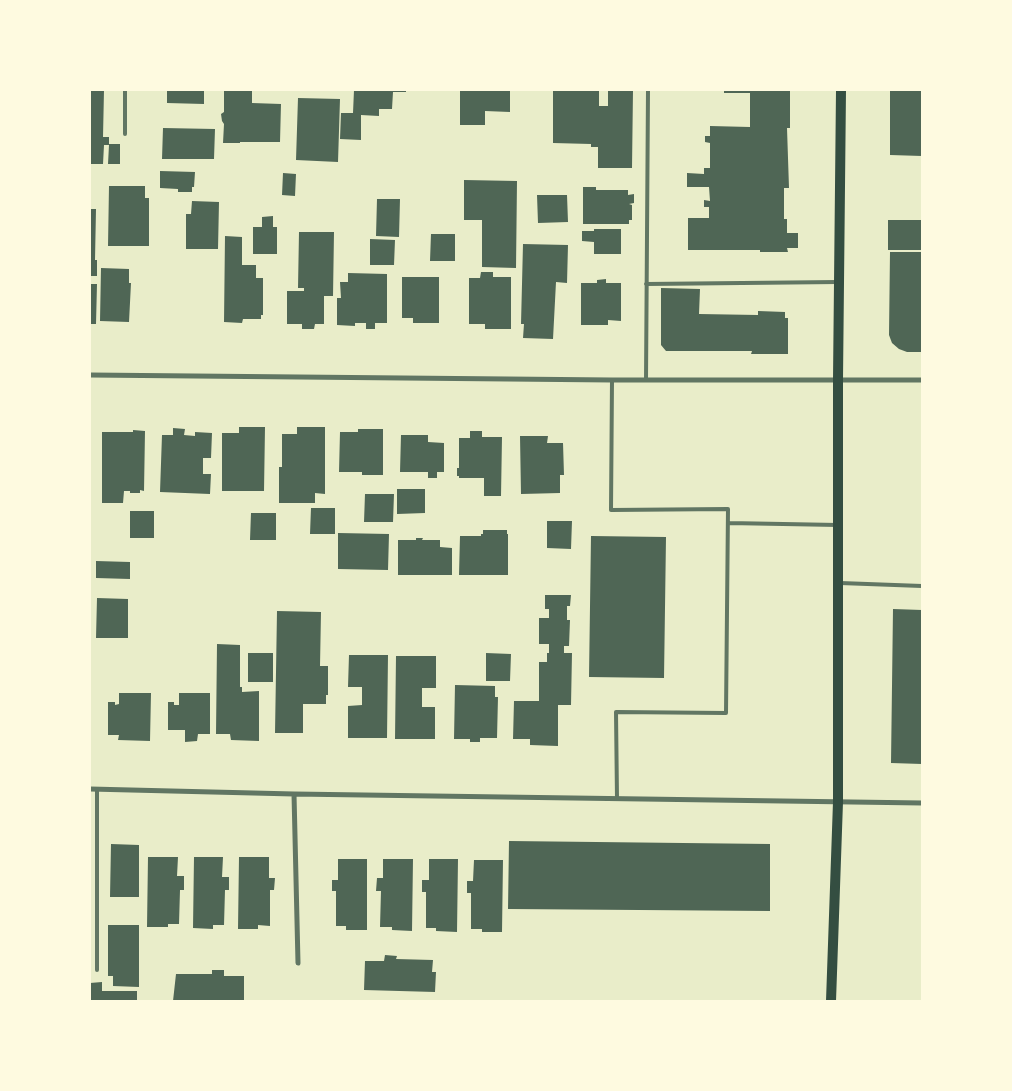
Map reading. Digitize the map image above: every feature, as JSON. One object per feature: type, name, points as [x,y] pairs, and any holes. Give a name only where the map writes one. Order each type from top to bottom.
[{"type":"main road","points":[[831,1001],[838,802],[838,282],[841,90]]},
{"type":"street","points":[[90,376],[922,380]]},
{"type":"street","points":[[90,789],[294,794],[922,803]]},
{"type":"street","points":[[294,794],[298,963]]},
{"type":"lane","points":[[124,90],[125,134]]},
{"type":"lane","points":[[646,380],[648,90]]},
{"type":"lane","points":[[646,284],[838,282]]},
{"type":"lane","points":[[612,380],[611,510],[728,509],[726,713],[616,712],[617,799]]},
{"type":"lane","points":[[728,523],[838,525]]},
{"type":"lane","points":[[838,583],[922,586]]},
{"type":"lane","points":[[96,970],[97,789]]},
{"type":"building","points":[[90,90],[104,90],[103,137],[109,137],[109,144],[120,144],[120,164],[108,164],[109,145],[104,145],[103,164],[90,164]]},
{"type":"building","points":[[167,90],[204,90],[204,104],[167,103]]},
{"type":"building","points":[[224,90],[252,90],[252,103],[281,104],[280,142],[223,143],[224,124],[221,114],[224,112]]},
{"type":"building","points":[[354,90],[406,90],[406,92],[393,92],[392,109],[379,109],[379,116],[361,115],[361,140],[340,139],[341,113],[353,113]]},
{"type":"building","points":[[460,90],[510,90],[510,112],[485,111],[485,125],[460,125]]},
{"type":"building","points":[[553,90],[599,90],[599,106],[608,106],[608,90],[633,90],[632,168],[598,168],[598,147],[591,147],[591,144],[553,143]]},
{"type":"building","points":[[724,90],[790,90],[790,128],[787,128],[789,188],[784,188],[784,219],[787,219],[787,233],[798,233],[798,248],[787,248],[788,252],[688,250],[688,218],[709,218],[709,207],[704,207],[704,200],[710,201],[709,187],[687,187],[687,173],[704,174],[704,168],[710,168],[710,143],[705,142],[705,136],[710,136],[710,126],[750,127],[750,93],[724,93]]},
{"type":"building","points":[[890,90],[922,90],[922,156],[890,155]]},
{"type":"building","points":[[298,98],[340,99],[338,162],[296,160]]},
{"type":"building","points":[[163,128],[215,129],[214,159],[162,159]]},
{"type":"building","points":[[160,171],[195,172],[192,192],[178,192],[178,189],[160,188]]},
{"type":"building","points":[[283,173],[296,174],[295,196],[282,195]]},
{"type":"building","points":[[464,180],[517,181],[516,268],[482,267],[482,220],[464,220]]},
{"type":"building","points":[[109,186],[145,186],[145,198],[149,198],[149,246],[108,246]]},
{"type":"building","points":[[583,187],[596,187],[596,190],[628,190],[628,195],[634,194],[634,203],[629,204],[632,205],[632,220],[629,220],[629,224],[583,224]]},
{"type":"building","points":[[537,195],[567,195],[568,222],[538,223]]},
{"type":"building","points":[[377,199],[400,199],[399,237],[376,236]]},
{"type":"building","points":[[192,201],[219,202],[218,249],[186,249],[186,214],[191,214]]},
{"type":"building","points":[[90,209],[96,209],[95,260],[97,260],[97,276],[90,276]]},
{"type":"building","points":[[273,216],[273,227],[277,227],[277,254],[253,254],[253,227],[262,227],[262,217]]},
{"type":"building","points":[[888,220],[922,220],[922,250],[888,250]]},
{"type":"building","points":[[594,229],[621,229],[621,254],[594,254],[594,242],[582,241],[582,231],[594,231]]},
{"type":"building","points":[[299,232],[334,232],[333,296],[324,296],[324,324],[315,324],[314,329],[302,329],[302,324],[287,324],[287,291],[304,291],[304,288],[298,288]]},
{"type":"building","points":[[431,234],[455,234],[455,261],[430,261]]},
{"type":"building","points":[[225,236],[242,237],[242,265],[256,265],[256,278],[263,278],[263,315],[261,315],[261,319],[243,319],[242,323],[224,322]]},
{"type":"building","points":[[370,239],[395,240],[394,265],[370,265]]},
{"type":"building","points":[[523,244],[568,245],[567,283],[556,282],[553,339],[523,338],[524,324],[521,324]]},
{"type":"building","points":[[890,252],[922,252],[922,352],[907,352],[899,349],[892,343],[889,335]]},
{"type":"building","points":[[101,268],[129,269],[129,283],[131,283],[129,322],[100,321]]},
{"type":"building","points":[[481,272],[493,272],[493,277],[511,277],[511,329],[485,329],[485,324],[469,324],[469,278],[480,278]]},
{"type":"building","points":[[348,273],[387,274],[387,323],[375,323],[375,329],[366,329],[366,323],[355,323],[355,326],[337,325],[337,298],[341,298],[340,282],[348,282]]},
{"type":"building","points":[[402,277],[439,277],[439,323],[413,323],[413,318],[402,318]]},
{"type":"building","points":[[606,279],[606,283],[621,283],[621,321],[608,320],[608,325],[581,325],[581,283],[597,283],[597,280]]},
{"type":"building","points":[[90,284],[97,284],[96,324],[90,324]]},
{"type":"building","points":[[661,288],[700,289],[699,314],[758,315],[758,311],[785,312],[785,318],[788,318],[788,354],[751,354],[752,351],[666,351],[661,345]]},
{"type":"building","points":[[239,427],[265,427],[264,491],[222,491],[222,433],[239,433]]},
{"type":"building","points":[[297,427],[325,427],[325,494],[315,493],[315,503],[279,503],[279,467],[282,467],[282,434],[297,434]]},
{"type":"building","points":[[173,428],[185,429],[184,435],[195,436],[195,432],[212,433],[211,458],[203,458],[203,474],[211,474],[210,494],[160,492],[162,435],[173,435]]},
{"type":"building","points":[[358,429],[383,429],[383,475],[362,475],[362,472],[339,472],[340,432],[358,432]]},
{"type":"building","points":[[133,430],[145,431],[144,491],[140,490],[140,493],[130,493],[130,491],[124,491],[123,503],[102,503],[102,432],[133,432]]},
{"type":"building","points":[[470,431],[482,431],[482,437],[502,437],[501,496],[484,496],[484,478],[459,478],[457,476],[457,468],[459,468],[459,438],[470,438]]},
{"type":"building","points":[[401,435],[428,435],[428,442],[444,443],[444,472],[437,472],[437,478],[428,478],[428,472],[400,472]]},
{"type":"building","points":[[520,436],[548,436],[547,443],[563,443],[564,475],[560,475],[560,493],[521,494]]},
{"type":"building","points":[[397,489],[425,489],[425,513],[397,514]]},
{"type":"building","points":[[365,494],[394,494],[393,522],[364,522]]},
{"type":"building","points":[[311,508],[335,508],[335,534],[310,534]]},
{"type":"building","points":[[130,511],[154,511],[154,538],[130,538]]},
{"type":"building","points":[[251,513],[276,513],[276,540],[250,540]]},
{"type":"building","points":[[547,521],[572,521],[571,549],[547,548]]},
{"type":"building","points":[[483,530],[507,530],[508,575],[459,575],[460,536],[481,536]]},
{"type":"building","points":[[338,533],[389,534],[388,570],[338,569]]},
{"type":"building","points":[[591,536],[666,537],[664,678],[589,677]]},
{"type":"building","points":[[416,538],[440,540],[440,547],[452,548],[452,575],[398,575],[398,540],[416,540]]},
{"type":"building","points":[[96,561],[130,562],[130,579],[96,578]]},
{"type":"building","points":[[545,595],[571,595],[570,606],[567,606],[567,620],[570,620],[569,646],[564,646],[564,653],[572,653],[571,705],[558,705],[558,746],[530,745],[530,739],[513,739],[514,701],[539,701],[539,662],[547,662],[547,653],[549,653],[549,644],[539,644],[539,618],[549,618],[549,609],[545,609]]},
{"type":"building","points":[[97,598],[128,599],[128,638],[96,638]]},
{"type":"building","points":[[893,609],[922,610],[922,764],[891,763]]},
{"type":"building","points":[[277,611],[321,612],[320,666],[328,666],[328,695],[326,695],[326,704],[303,704],[303,733],[275,733]]},
{"type":"building","points":[[217,644],[240,645],[240,687],[242,687],[242,692],[259,691],[259,741],[231,740],[230,734],[216,734]]},
{"type":"building","points":[[248,653],[273,653],[273,682],[248,682]]},
{"type":"building","points":[[486,653],[511,654],[510,681],[486,681]]},
{"type":"building","points":[[349,655],[388,655],[387,738],[348,738],[348,706],[362,705],[362,687],[348,687]]},
{"type":"building","points":[[396,656],[436,656],[436,688],[422,688],[422,707],[435,707],[435,739],[395,739]]},
{"type":"building","points":[[455,685],[495,686],[495,697],[498,697],[497,738],[480,738],[480,742],[470,742],[470,739],[454,739]]},
{"type":"building","points":[[119,693],[151,693],[150,741],[118,740],[119,735],[108,735],[108,702],[115,702],[115,705],[119,704]]},
{"type":"building","points":[[179,693],[210,693],[210,734],[198,734],[197,741],[185,742],[185,730],[168,730],[168,702],[174,702],[174,705],[179,705]]},
{"type":"building","points":[[509,841],[770,844],[770,911],[508,909]]},
{"type":"building","points":[[111,844],[139,845],[139,897],[110,897]]},
{"type":"building","points":[[148,857],[178,857],[177,876],[184,876],[184,890],[180,890],[179,924],[168,924],[168,927],[147,927]]},
{"type":"building","points":[[194,857],[223,857],[222,877],[229,877],[229,890],[225,890],[224,925],[213,925],[213,929],[193,928]]},
{"type":"building","points":[[239,857],[269,857],[269,878],[275,878],[274,890],[270,890],[270,926],[258,925],[258,929],[238,929]]},
{"type":"building","points":[[338,859],[367,859],[367,930],[346,930],[346,926],[336,926],[336,891],[332,891],[332,880],[338,880]]},
{"type":"building","points":[[383,859],[413,859],[412,931],[380,927],[381,891],[376,891],[377,878],[383,878]]},
{"type":"building","points":[[429,859],[458,859],[457,932],[436,931],[436,928],[426,928],[426,892],[422,892],[422,880],[429,880]]},
{"type":"building","points":[[474,860],[503,860],[502,932],[482,932],[482,929],[471,929],[471,893],[467,893],[467,881],[473,881]]},
{"type":"building","points":[[108,925],[139,925],[139,987],[113,986],[113,976],[108,976]]},
{"type":"building","points":[[385,955],[397,956],[396,959],[433,960],[432,972],[436,972],[435,992],[364,990],[365,961],[384,961]]},
{"type":"building","points":[[212,970],[224,970],[224,976],[244,976],[244,1001],[173,1001],[176,974],[212,974]]},
{"type":"building","points":[[102,982],[102,991],[137,991],[137,1001],[90,1001],[90,983]]}]
